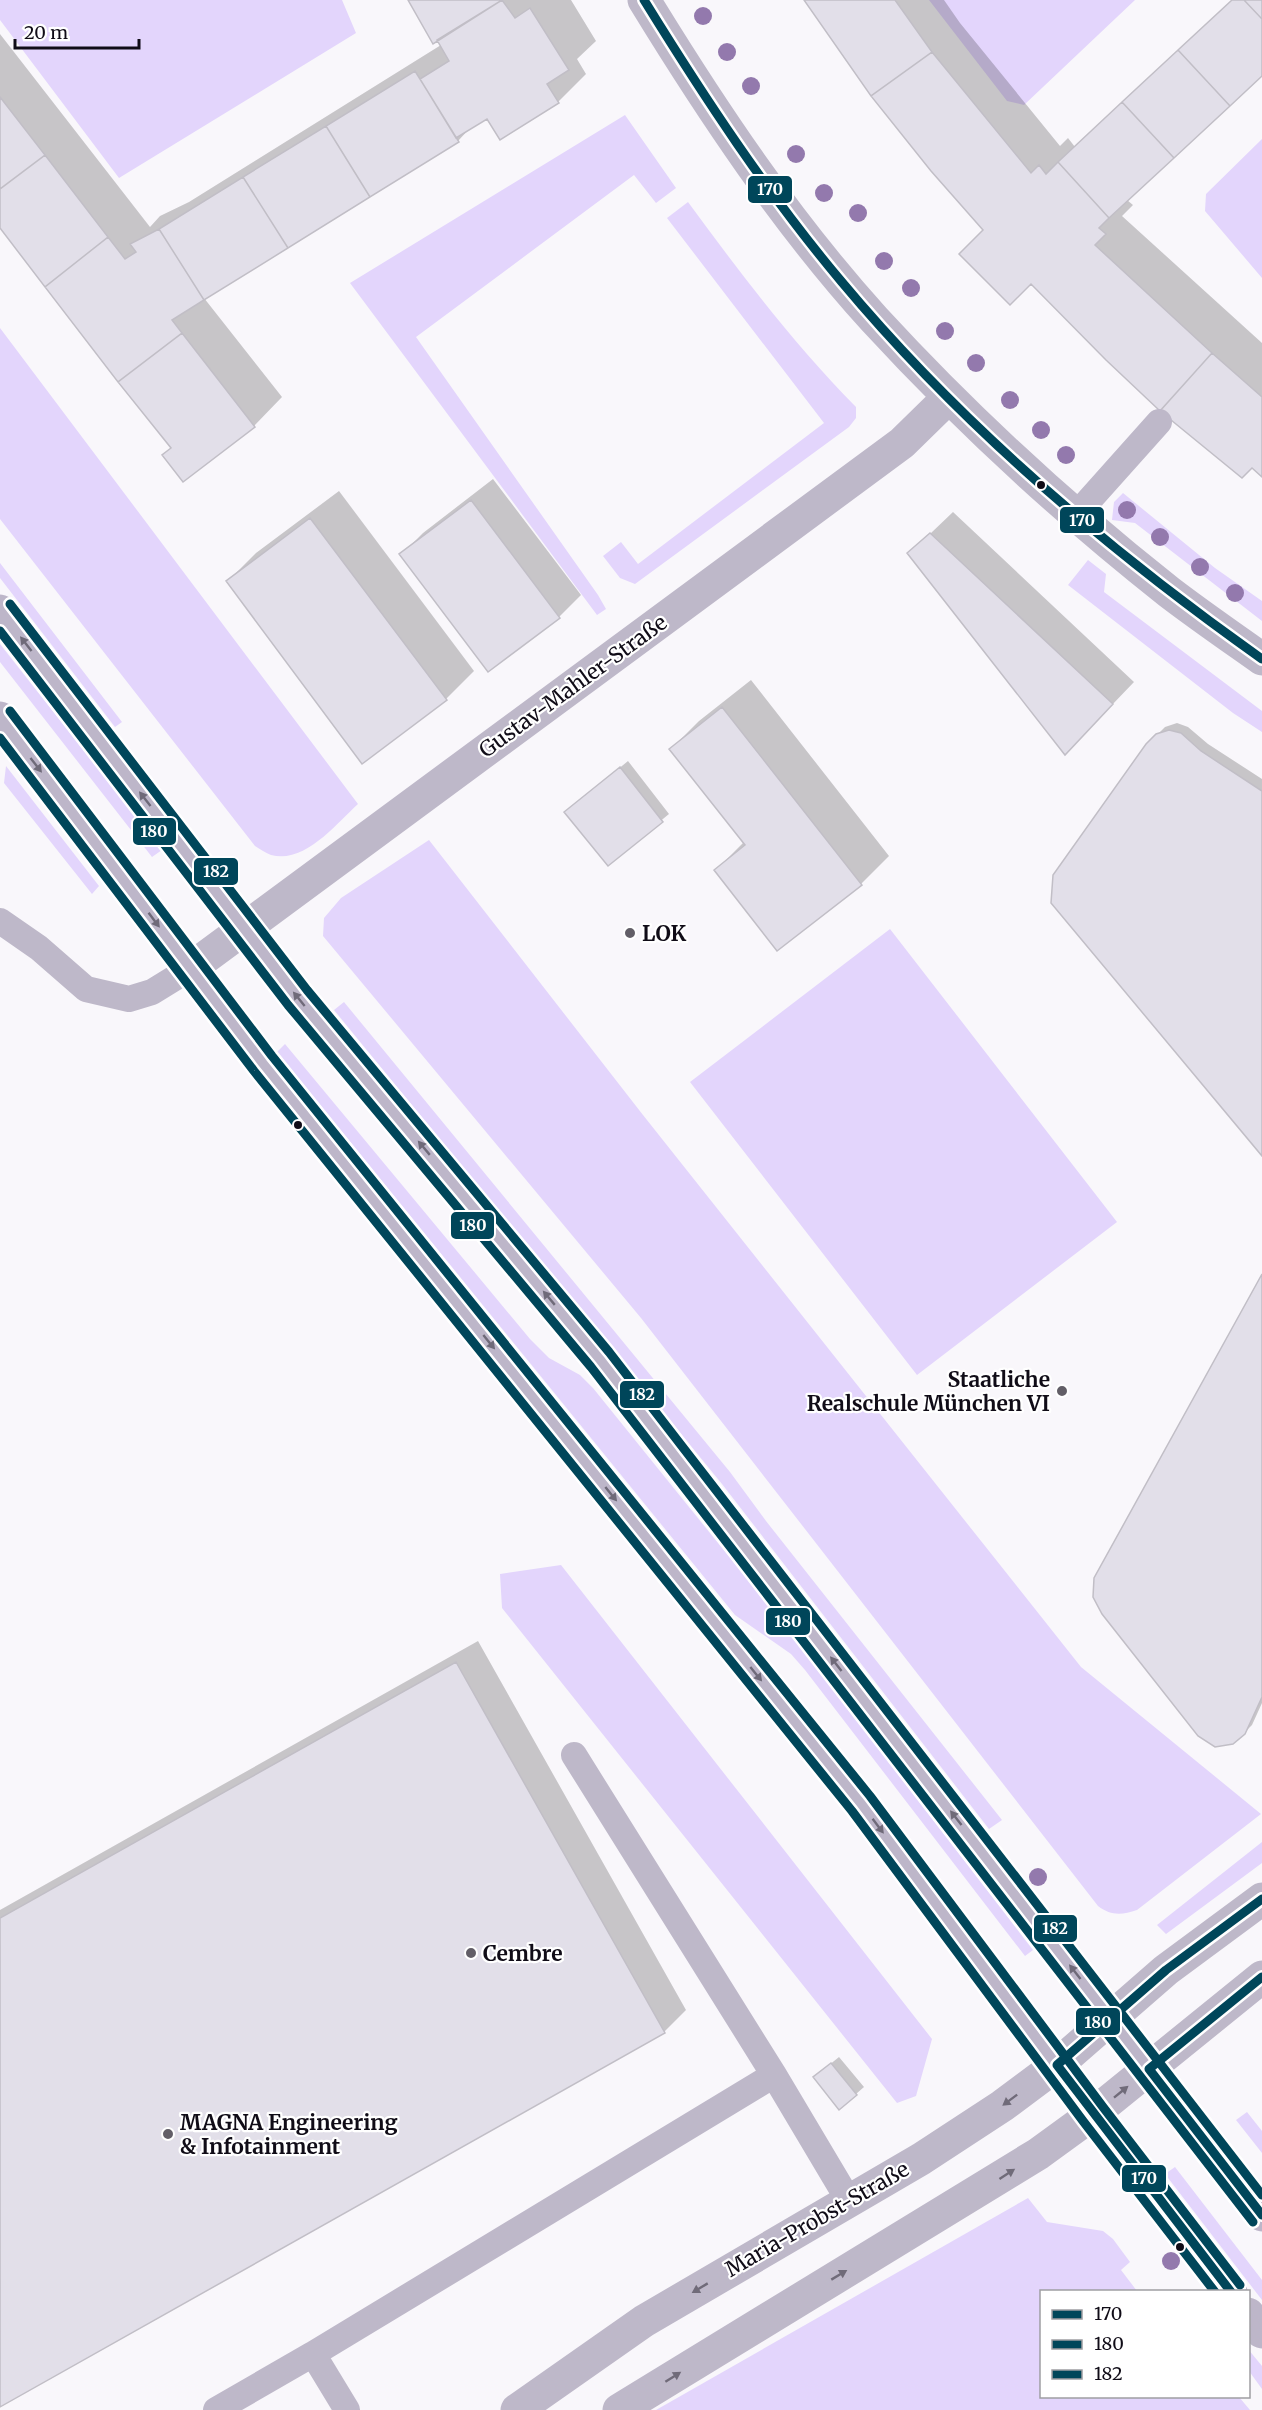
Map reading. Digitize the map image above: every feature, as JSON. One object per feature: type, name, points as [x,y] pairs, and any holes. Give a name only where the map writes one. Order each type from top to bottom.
[{"type":"main road","points":[[0,611],[321,1026],[600,1359],[1262,2215]]},
{"type":"main road","points":[[0,718],[263,1063],[861,1804],[1093,2114],[1229,2290]]},
{"type":"main road","points":[[1250,2317],[1262,2332]]},
{"type":"street","points":[[644,0],[684,65],[762,180],[873,317],[949,397],[1076,515],[1171,593],[1262,659]]},
{"type":"street","name":"Gustav-Mahler-Straße","points":[[191,968],[902,443],[949,397]]},
{"type":"street","name":"Maria-Probst-Straße","points":[[517,2410],[644,2321],[921,2159],[1002,2106],[1057,2065],[1166,1970],[1262,1899]]},
{"type":"street","points":[[619,2410],[1002,2178],[1093,2114],[1262,1977]]},
{"type":"lane","points":[[1076,515],[1159,422]]},
{"type":"lane","points":[[0,921],[39,948],[86,989],[129,999],[152,992],[191,968]]},
{"type":"lane","points":[[574,1755],[774,2075],[849,2201]]},
{"type":"lane","points":[[216,2410],[313,2354],[774,2075]]},
{"type":"lane","points":[[313,2354],[347,2410]]},
{"type":"shaded area","points":[[0,0],[342,0],[356,33],[119,178],[0,20]]},
{"type":"shaded area","points":[[929,0],[1135,0],[1024,105],[1007,101]]},
{"type":"shaded area","points":[[625,115],[676,188],[656,203],[634,175],[416,337],[598,595],[606,609],[597,615],[350,283]]},
{"type":"shaded area","points":[[1262,139],[1262,278],[1205,211],[1206,194]]},
{"type":"shaded area","points":[[688,202],[768,307],[856,407],[856,418],[849,427],[635,584],[620,578],[603,556],[621,542],[638,564],[824,423],[667,218]]},
{"type":"shaded area","points":[[0,328],[358,804],[308,848],[296,854],[284,856],[271,855],[255,846],[0,519]]},
{"type":"shaded area","points":[[1123,493],[1215,568],[1262,601],[1262,621],[1135,523],[1112,520],[1114,502]]},
{"type":"shaded area","points":[[1088,560],[1106,574],[1104,592],[1262,711],[1262,732],[1233,713],[1068,585]]},
{"type":"shaded area","points":[[0,563],[122,722],[115,727],[0,578]]},
{"type":"shaded area","points":[[0,644],[162,850],[152,857],[0,662]]},
{"type":"shaded area","points":[[6,766],[99,886],[92,894],[4,783]]},
{"type":"shaded area","points":[[429,840],[643,1115],[1081,1667],[1261,1814],[1137,1910],[1117,1914],[1107,1912],[1098,1906],[641,1318],[323,936],[324,918],[341,898]]},
{"type":"shaded area","points":[[890,929],[1117,1222],[917,1375],[690,1082]]},
{"type":"shaded area","points":[[344,1002],[730,1472],[766,1521],[1002,1820],[989,1829],[722,1484],[334,1010]]},
{"type":"shaded area","points":[[285,1044],[530,1339],[549,1358],[580,1375],[593,1388],[764,1600],[1033,1950],[1025,1956],[791,1654],[735,1615],[277,1052]]},
{"type":"shaded area","points":[[561,1565],[932,2039],[916,2096],[897,2103],[502,1608],[500,1574]]},
{"type":"shaded area","points":[[1262,1842],[1262,1863],[1166,1934],[1157,1925]]},
{"type":"shaded area","points":[[1247,2112],[1262,2131],[1262,2153],[1236,2120]]},
{"type":"shaded area","points":[[1175,2167],[1262,2280],[1262,2300],[1165,2174]]},
{"type":"shaded area","points":[[1028,2198],[1047,2222],[1103,2231],[1113,2239],[1130,2262],[1121,2270],[1136,2290],[1040,2290],[1040,2398],[1240,2398],[1250,2410],[656,2410]]},
{"type":"shaded area","points":[[1250,2351],[1262,2366],[1262,2389],[1250,2372]]},
{"type":"building","points":[[408,0],[502,0],[433,44]]},
{"type":"building","points":[[502,0],[515,18],[530,8],[569,70],[547,84],[559,103],[500,140],[487,119],[456,138],[420,79],[449,61],[437,40]]},
{"type":"building","points":[[804,0],[895,0],[932,52],[871,96]]},
{"type":"building","points":[[1232,0],[1244,0],[1262,19],[1262,76],[1230,106],[1178,50]]},
{"type":"building","points":[[1244,0],[1262,0],[1262,19]]},
{"type":"building","points":[[1178,50],[1230,106],[1174,158],[1122,102]]},
{"type":"building","points":[[932,52],[1031,173],[1039,165],[1046,174],[1058,162],[1109,218],[1099,228],[1106,234],[1095,245],[1212,353],[1160,411],[1031,284],[1010,305],[959,254],[983,230],[931,171],[871,96]]},
{"type":"building","points":[[415,71],[459,142],[370,197],[326,126]]},
{"type":"building","points":[[0,97],[45,155],[0,189]]},
{"type":"building","points":[[1122,102],[1174,158],[1109,218],[1058,162]]},
{"type":"building","points":[[326,126],[370,197],[288,248],[243,177]]},
{"type":"building","points":[[45,155],[108,237],[45,287],[0,228],[0,189]]},
{"type":"building","points":[[243,177],[288,248],[204,300],[159,229]]},
{"type":"building","points":[[159,229],[204,300],[172,320],[182,333],[118,382],[45,287],[108,237],[125,259],[136,252],[130,244]]},
{"type":"building","points":[[182,333],[255,427],[183,482],[162,455],[171,448],[118,382]]},
{"type":"building","points":[[1212,353],[1262,397],[1262,477],[1252,468],[1242,478],[1160,411]]},
{"type":"building","points":[[471,500],[560,618],[488,672],[399,554]]},
{"type":"building","points":[[310,518],[447,700],[362,764],[226,581]]},
{"type":"building","points":[[930,533],[1113,704],[1065,755],[907,553]]},
{"type":"building","points":[[722,707],[862,885],[777,951],[714,870],[745,845],[669,749]]},
{"type":"building","points":[[1169,730],[1181,733],[1201,751],[1262,791],[1262,1156],[1051,903],[1053,875],[1146,744],[1156,734]]},
{"type":"building","points":[[620,767],[663,822],[608,866],[564,812]]},
{"type":"building","points":[[1262,1274],[1262,1697],[1245,1734],[1233,1744],[1215,1747],[1198,1736],[1102,1614],[1093,1597],[1094,1578]]},
{"type":"building","points":[[456,1662],[665,2033],[0,2407],[0,1918]]},
{"type":"building","points":[[831,2063],[857,2095],[839,2110],[813,2077]]},
{"type":"transit line","name":"170","points":[[644,0],[713,108],[787,214],[841,281],[936,386],[1039,484],[1093,530],[1262,659]]},
{"type":"transit line","name":"182","points":[[10,604],[307,990],[609,1352],[1262,2195]]},
{"type":"transit line","name":"180","points":[[0,631],[288,1005],[591,1367],[1253,2222]]},
{"type":"transit line","name":"182","points":[[10,711],[272,1056],[870,1796],[1103,2107],[1240,2285]]},
{"type":"transit line","name":"180","points":[[0,738],[254,1071],[852,1811],[1083,2121],[1213,2290]]},
{"type":"transit line","name":"170","points":[[1057,2065],[1166,1970],[1262,1899]]},
{"type":"transit line","name":"170","points":[[1149,2069],[1262,1977]]},
{"type":"transit line","name":"170","points":[[1057,2065],[1229,2290]]},
{"type":"transit line","name":"170","points":[[1149,2069],[1262,2215]]},
{"type":"place","name":"LOK","points":[[630,933]]},
{"type":"place","name":"Staatliche Realschule München VI","points":[[1062,1391]]},
{"type":"place","name":"Cembre","points":[[471,1953]]},
{"type":"place","name":"MAGNA Engineering & Infotainment","points":[[168,2134]]}]
